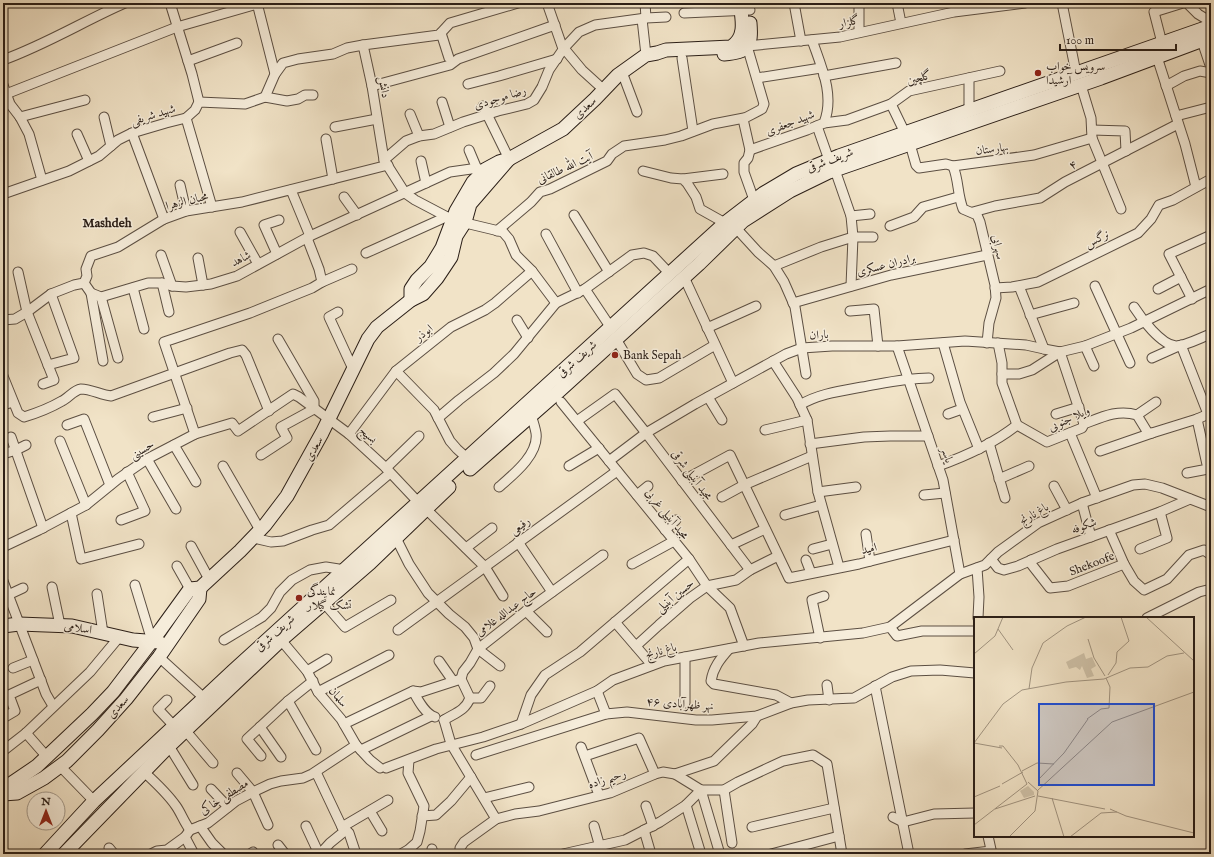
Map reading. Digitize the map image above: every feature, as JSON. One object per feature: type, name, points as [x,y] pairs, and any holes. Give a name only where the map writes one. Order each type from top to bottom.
[{"type":"main road","points":[[652,54],[662,57],[682,58],[742,52],[743,45],[751,34],[745,7]]},
{"type":"main road","name":"شریف شرقی","points":[[45,854],[94,801],[370,564],[396,538],[423,506],[468,458],[613,334],[684,277],[754,200],[796,174],[832,165],[1000,107],[1078,79],[1162,43],[1211,26]]},
{"type":"main road","name":"شریف شرقی","points":[[1078,79],[1157,57],[1207,41]]},
{"type":"main road","name":"سعدی","points":[[455,220],[456,211],[481,169],[509,159],[563,129],[622,72],[652,54],[666,50],[731,47],[743,45]]},
{"type":"main road","name":"شریف شرقی","points":[[908,139],[969,111],[1000,107]]},
{"type":"main road","name":"سعدی","points":[[3,789],[37,766],[92,714],[113,692],[152,641],[200,585],[240,551],[287,496],[329,420],[368,339],[377,327],[411,300],[411,289],[417,280],[431,266],[442,248],[455,220],[509,159]]},
{"type":"main road","name":"شریف شرقی","points":[[613,334],[670,274],[731,226],[743,221],[832,165]]},
{"type":"main road","name":"شریف شرقی","points":[[66,853],[169,746],[180,728],[204,698],[345,570],[456,480],[531,415],[592,353]]},
{"type":"main road","name":"سعدی","points":[[3,794],[18,793],[44,778],[60,766],[126,699],[159,657],[199,600],[200,585]]},
{"type":"main road","name":"اسلامی","points":[[3,626],[19,624],[72,626],[133,640],[168,643]]},
{"type":"main road","points":[[47,757],[60,766]]},
{"type":"street","points":[[3,60],[24,52],[93,17],[125,3]]},
{"type":"street","points":[[170,3],[188,61],[198,102],[245,104],[265,98],[287,101],[298,99],[305,94],[313,95]]},
{"type":"street","points":[[6,94],[177,27],[257,3],[275,74]]},
{"type":"street","points":[[265,98],[275,74],[283,63],[298,59],[333,54],[346,48],[439,35],[450,23],[518,3]]},
{"type":"street","points":[[547,3],[564,48],[582,70],[604,90]]},
{"type":"street","points":[[645,3],[644,18],[652,54]]},
{"type":"street","points":[[794,3],[801,41]]},
{"type":"street","points":[[859,3],[859,32]]},
{"type":"street","points":[[897,3],[901,23]]},
{"type":"street","points":[[951,3],[954,12]]},
{"type":"street","name":"گلزار","points":[[743,45],[812,40],[840,36],[954,12],[1024,3]]},
{"type":"street","points":[[1062,3],[1078,79],[1091,118],[1092,134],[1120,209]]},
{"type":"street","points":[[1162,43],[1154,12],[1183,3]]},
{"type":"street","points":[[1187,3],[1198,14],[1211,22]]},
{"type":"street","points":[[684,12],[745,7]]},
{"type":"street","name":"رضا موجودی","points":[[386,162],[406,141],[420,136],[434,134],[484,111],[527,104],[534,100],[564,48],[579,32],[595,25],[644,18],[666,17]]},
{"type":"street","points":[[372,86],[450,65],[458,59],[555,25]]},
{"type":"street","points":[[441,33],[449,58]]},
{"type":"street","name":"شهید جعفری","points":[[750,150],[821,124],[827,116],[829,101],[828,89],[812,40]]},
{"type":"street","points":[[1207,41],[1211,68]]},
{"type":"street","points":[[188,61],[237,43]]},
{"type":"street","name":"دانش","points":[[363,45],[386,162],[405,193],[455,220],[503,232],[509,239],[516,255],[532,271],[556,303]]},
{"type":"street","points":[[743,45],[758,78],[896,63]]},
{"type":"street","points":[[1157,57],[1196,187]]},
{"type":"street","points":[[682,58],[694,131]]},
{"type":"street","points":[[468,84],[557,59]]},
{"type":"street","name":"گلچین","points":[[821,124],[847,120],[891,104],[909,91],[1000,71]]},
{"type":"street","points":[[1166,86],[1184,76],[1200,71],[1211,73]]},
{"type":"street","points":[[622,72],[637,112]]},
{"type":"street","name":"آیت الله طالقانی","points":[[497,231],[531,202],[540,192],[550,189],[607,161],[612,154],[624,146],[665,140],[713,124],[744,118],[762,109],[764,104],[758,78]]},
{"type":"street","points":[[969,78],[969,111]]},
{"type":"street","points":[[3,85],[6,94],[6,106],[20,117],[29,134],[42,180]]},
{"type":"street","points":[[20,117],[85,100]]},
{"type":"street","name":"شهید شریفی","points":[[3,194],[69,171],[99,156],[118,140],[132,133],[186,118],[195,110],[198,102]]},
{"type":"street","points":[[442,102],[450,127]]},
{"type":"street","points":[[891,104],[908,139]]},
{"type":"street","name":"۴","points":[[973,212],[995,206],[1040,198],[1065,182],[1126,151],[1177,120],[1211,107]]},
{"type":"street","points":[[484,111],[509,159]]},
{"type":"street","points":[[410,114],[420,136]]},
{"type":"street","points":[[104,117],[111,146]]},
{"type":"street","points":[[186,118],[212,207]]},
{"type":"street","points":[[744,118],[750,150],[748,158],[744,163],[744,172],[754,200]]},
{"type":"street","points":[[334,128],[377,120]]},
{"type":"street","points":[[821,124],[832,165],[851,216],[853,237],[851,286]]},
{"type":"street","name":"بهارستان","points":[[908,139],[916,165],[919,168],[946,164],[953,166],[1034,155],[1092,134],[1125,131],[1126,151]]},
{"type":"street","points":[[132,133],[164,219]]},
{"type":"street","points":[[77,134],[89,161]]},
{"type":"street","points":[[326,139],[333,179]]},
{"type":"street","points":[[469,150],[481,169]]},
{"type":"street","points":[[421,161],[426,183]]},
{"type":"street","name":"محبان الزهرا","points":[[84,282],[87,276],[86,269],[91,256],[118,247],[164,219],[186,211],[242,202],[291,190],[333,179],[386,162]]},
{"type":"street","points":[[890,226],[914,218],[923,206],[958,197],[957,176],[953,166]]},
{"type":"street","name":"شاهد","points":[[101,297],[148,283],[162,283],[172,286],[186,287],[203,285],[237,276],[309,237],[450,172],[481,169]]},
{"type":"street","points":[[643,171],[671,178],[683,179],[723,174]]},
{"type":"street","points":[[683,179],[688,183],[696,197],[700,209],[731,226],[774,266],[784,282],[793,303],[806,374]]},
{"type":"street","name":"نرگس","points":[[995,288],[1019,286],[1038,282],[1138,233],[1151,219],[1160,205],[1173,200],[1211,179]]},
{"type":"street","points":[[180,185],[186,211]]},
{"type":"street","points":[[291,190],[309,237],[322,282]]},
{"type":"street","points":[[344,197],[357,215]]},
{"type":"street","name":"سهرابی","points":[[958,197],[963,209],[977,215],[980,222],[995,288],[996,298],[989,323],[987,343]]},
{"type":"street","points":[[851,216],[870,214]]},
{"type":"street","points":[[574,215],[609,272]]},
{"type":"street","points":[[277,254],[264,225],[278,220]]},
{"type":"street","points":[[366,253],[455,220]]},
{"type":"street","points":[[240,232],[258,264]]},
{"type":"street","points":[[546,234],[558,247],[582,291],[613,334],[637,374],[646,380],[659,378],[715,345]]},
{"type":"street","points":[[1192,299],[1170,254],[1211,235]]},
{"type":"street","points":[[774,266],[821,247],[853,237],[873,237]]},
{"type":"street","points":[[438,418],[494,373],[528,338],[556,303],[582,291],[632,255],[644,253],[653,256],[670,274]]},
{"type":"street","points":[[161,255],[172,286]]},
{"type":"street","name":"برادران عسکری","points":[[793,303],[891,275],[987,255]]},
{"type":"street","points":[[198,258],[203,285]]},
{"type":"street","points":[[196,434],[164,342],[250,313],[312,288],[352,269]]},
{"type":"street","name":"ابوذر","points":[[349,434],[396,371],[451,327],[485,310],[495,303],[532,271]]},
{"type":"street","points":[[18,272],[27,312],[54,380],[43,384]]},
{"type":"street","points":[[684,277],[733,383]]},
{"type":"street","points":[[1158,290],[1181,277]]},
{"type":"street","points":[[3,320],[15,318],[27,312],[51,294],[84,282],[91,293],[103,361]]},
{"type":"street","points":[[162,283],[168,312]]},
{"type":"street","points":[[1019,286],[1044,349]]},
{"type":"street","points":[[1095,286],[1130,363]]},
{"type":"street","points":[[133,288],[144,329]]},
{"type":"street","points":[[1002,374],[1019,374],[1032,370],[1060,352],[1085,346],[1144,322],[1211,290]]},
{"type":"street","points":[[91,293],[101,297],[118,358]]},
{"type":"street","points":[[48,365],[74,358],[51,294]]},
{"type":"street","points":[[1030,315],[1074,303]]},
{"type":"street","points":[[707,328],[756,306]]},
{"type":"street","points":[[1134,307],[1144,322],[1166,342],[1175,346],[1181,345]]},
{"type":"street","points":[[850,311],[874,309],[878,346]]},
{"type":"street","points":[[338,312],[329,317],[353,369]]},
{"type":"street","points":[[517,320],[528,338]]},
{"type":"street","points":[[1152,358],[1211,334]]},
{"type":"street","points":[[261,455],[287,438],[281,427],[314,409],[314,400],[278,339]]},
{"type":"street","name":"باران","points":[[609,461],[646,434],[708,397],[786,354],[802,348],[832,346],[897,346],[965,341],[1026,345],[1060,352]]},
{"type":"street","points":[[943,343],[962,409],[979,449]]},
{"type":"street","points":[[938,466],[979,449],[1017,426],[1002,383],[1002,363],[998,343]]},
{"type":"street","points":[[1100,451],[1209,414],[1181,345]]},
{"type":"street","name":"یاسر","points":[[897,346],[938,466],[945,493],[960,574]]},
{"type":"street","points":[[1085,346],[1094,366]]},
{"type":"street","points":[[3,376],[18,413],[24,417],[38,413],[61,402],[78,389],[111,396],[242,350],[246,355],[269,411]]},
{"type":"street","points":[[1060,352],[1084,424]]},
{"type":"street","points":[[773,361],[800,405],[807,420],[818,492],[839,567]]},
{"type":"street","points":[[396,371],[434,410],[450,440],[457,449],[468,458]]},
{"type":"street","points":[[800,405],[809,399],[831,393],[908,378],[929,378]]},
{"type":"street","name":"بسیج","points":[[293,394],[349,434],[388,470],[485,566],[502,596]]},
{"type":"street","name":"حسینی","points":[[3,547],[86,505],[110,485],[146,459],[196,434],[232,423],[238,431],[293,394]]},
{"type":"street","name":"مجید آبنیلی شرقی","points":[[577,421],[615,394],[750,570]]},
{"type":"street","points":[[708,397],[722,420]]},
{"type":"street","points":[[3,405],[14,402]]},
{"type":"street","name":"مجید آبنیلی غربی","points":[[561,402],[689,559],[707,586],[730,608],[744,646]]},
{"type":"street","points":[[1152,433],[1148,433],[1137,415],[1156,402]]},
{"type":"street","points":[[1056,414],[1079,407]]},
{"type":"street","points":[[153,417],[187,408]]},
{"type":"street","points":[[948,414],[962,409]]},
{"type":"street","name":"ویلا جنوبی","points":[[1017,426],[1047,442],[1082,428],[1084,424],[1114,413],[1129,412],[1137,415]]},
{"type":"street","points":[[499,487],[516,472],[535,447],[536,434],[531,415]]},
{"type":"street","points":[[67,425],[84,418],[110,485]]},
{"type":"street","points":[[1187,473],[1208,470],[1197,419]]},
{"type":"street","points":[[765,430],[807,420]]},
{"type":"street","points":[[1070,433],[1097,498]]},
{"type":"street","points":[[1201,438],[1211,435]]},
{"type":"street","points":[[223,466],[256,534],[270,542],[283,541],[329,525],[388,470],[419,436]]},
{"type":"street","points":[[810,444],[864,437],[928,436]]},
{"type":"street","points":[[11,437],[43,528]]},
{"type":"street","points":[[60,441],[86,505]]},
{"type":"street","points":[[989,443],[1005,498]]},
{"type":"street","points":[[3,454],[26,445]]},
{"type":"street","points":[[174,445],[196,482]]},
{"type":"street","points":[[569,466],[599,448]]},
{"type":"street","points":[[682,481],[730,455],[778,556]]},
{"type":"street","points":[[722,497],[744,485],[812,456]]},
{"type":"street","points":[[146,459],[176,509]]},
{"type":"street","points":[[999,479],[1029,466]]},
{"type":"street","name":"رفیعی","points":[[398,630],[618,471]]},
{"type":"street","points":[[121,520],[145,511],[127,472]]},
{"type":"street","name":"باغ نارنج","points":[[451,744],[483,737],[521,724],[597,691],[613,680],[664,661],[759,643],[863,633],[890,627],[960,574],[984,565],[1038,523],[1082,503],[1133,485],[1145,484],[1162,488],[1211,507]]},
{"type":"street","points":[[637,495],[648,486]]},
{"type":"street","points":[[1054,486],[1067,510]]},
{"type":"street","points":[[818,492],[856,487]]},
{"type":"street","points":[[924,495],[945,493]]},
{"type":"street","name":"شکوفه","points":[[991,559],[998,568],[1004,570],[1160,512],[1190,499]]},
{"type":"street","points":[[1082,503],[1090,537]]},
{"type":"street","points":[[785,515],[821,505]]},
{"type":"street","points":[[1140,549],[1167,538],[1160,512]]},
{"type":"street","points":[[70,513],[81,559],[139,544]]},
{"type":"street","points":[[665,530],[676,520]]},
{"type":"street","points":[[466,548],[492,528]]},
{"type":"street","points":[[731,545],[765,529]]},
{"type":"street","points":[[1110,530],[1124,564]]},
{"type":"street","points":[[866,534],[870,561]]},
{"type":"street","points":[[396,538],[409,564],[428,592],[449,614],[465,627],[474,638],[478,649],[500,666]]},
{"type":"street","name":"امید","points":[[778,556],[789,578],[870,561],[954,540]]},
{"type":"street","points":[[632,564],[674,541]]},
{"type":"street","points":[[518,542],[552,592]]},
{"type":"street","points":[[813,549],[832,544]]},
{"type":"street","points":[[191,546],[200,585]]},
{"type":"street","name":"Shekoofe","points":[[1031,560],[1032,565],[1050,588],[1068,586],[1124,564],[1134,581],[1144,590],[1167,579],[1189,555],[1204,550],[1211,555]]},
{"type":"street","name":"حاج عبدالله غلامی","points":[[457,680],[470,663],[478,649],[526,611],[603,555]]},
{"type":"street","name":"حسین آبنیلی","points":[[636,646],[659,624],[707,586],[736,580],[750,570],[778,556]]},
{"type":"street","points":[[521,724],[531,695],[545,675],[580,652],[689,559]]},
{"type":"street","points":[[806,560],[811,573]]},
{"type":"street","points":[[177,566],[200,585]]},
{"type":"street","points":[[224,640],[262,617],[271,608],[280,592],[292,580],[310,570],[326,566],[345,570]]},
{"type":"street","points":[[977,568],[979,597],[978,617]]},
{"type":"street","points":[[3,581],[33,660],[53,706]]},
{"type":"street","points":[[135,585],[152,641]]},
{"type":"street","points":[[52,587],[60,625]]},
{"type":"street","points":[[8,595],[24,588]]},
{"type":"street","points":[[1149,617],[1199,592],[1211,589]]},
{"type":"street","points":[[97,594],[103,633]]},
{"type":"street","points":[[820,638],[812,600],[824,596]]},
{"type":"street","points":[[324,603],[344,627],[391,600]]},
{"type":"street","points":[[526,611],[547,632]]},
{"type":"street","points":[[616,622],[652,665]]},
{"type":"street","points":[[890,627],[897,636],[922,631],[974,632]]},
{"type":"street","points":[[3,751],[26,732],[90,672],[120,636]]},
{"type":"street","name":"سلمان","points":[[281,640],[307,671],[318,692],[344,724],[359,748],[383,768],[451,744]]},
{"type":"street","points":[[729,649],[719,660],[712,672],[711,681],[714,684],[776,695],[791,703]]},
{"type":"street","points":[[318,692],[389,655]]},
{"type":"street","points":[[159,657],[204,698]]},
{"type":"street","points":[[684,703],[685,657]]},
{"type":"street","points":[[307,671],[327,659]]},
{"type":"street","points":[[14,668],[33,660]]},
{"type":"street","points":[[439,661],[457,680],[470,698]]},
{"type":"street","name":"نهر ظهرآبادی ۴۶","points":[[476,755],[606,714],[627,712],[696,720],[757,716],[791,703],[808,700],[854,698],[892,677],[911,671],[940,670],[974,673]]},
{"type":"street","points":[[3,718],[15,711],[9,695],[41,680]]},
{"type":"street","points":[[344,724],[413,691],[421,692],[457,680]]},
{"type":"street","points":[[261,756],[247,739],[288,701],[313,682]]},
{"type":"street","points":[[827,685],[829,700]]},
{"type":"street","points":[[470,698],[481,698],[490,686]]},
{"type":"street","points":[[876,686],[909,854]]},
{"type":"street","points":[[413,691],[419,702],[431,716],[444,720],[465,708],[470,698]]},
{"type":"street","points":[[597,691],[606,714]]},
{"type":"street","points":[[167,700],[158,709],[180,728],[213,763]]},
{"type":"street","points":[[288,701],[316,750]]},
{"type":"street","name":"مصطفی خاکی","points":[[151,854],[157,851],[167,850],[200,826],[208,823],[228,807],[253,792],[270,784],[303,778],[359,748],[431,716]]},
{"type":"street","name":"رحیم زاده","points":[[460,854],[460,848],[464,842],[496,819],[515,814],[539,811],[610,793],[655,774],[663,772],[675,774],[714,762],[752,724],[757,716]]},
{"type":"street","points":[[444,720],[451,744],[496,819]]},
{"type":"street","points":[[260,727],[281,757]]},
{"type":"street","points":[[26,732],[47,757]]},
{"type":"street","points":[[585,756],[639,738],[655,774]]},
{"type":"street","points":[[169,746],[193,785]]},
{"type":"street","points":[[582,747],[599,795]]},
{"type":"street","points":[[675,774],[701,790],[724,790],[783,761],[814,755],[827,764],[842,854]]},
{"type":"street","points":[[401,854],[408,850],[416,842],[424,806],[408,773],[409,760]]},
{"type":"street","points":[[60,766],[94,801]]},
{"type":"street","points":[[144,772],[162,788],[176,806],[184,821],[194,854]]},
{"type":"street","points":[[316,772],[344,828],[349,833],[356,854]]},
{"type":"street","points":[[237,773],[253,792],[268,826]]},
{"type":"street","points":[[422,816],[436,815],[451,801],[471,777]]},
{"type":"street","points":[[484,798],[529,787]]},
{"type":"street","points":[[211,789],[228,807]]},
{"type":"street","points":[[564,854],[600,847],[625,840],[653,826],[686,805],[701,790]]},
{"type":"street","points":[[701,790],[719,851]]},
{"type":"street","points":[[724,790],[732,843]]},
{"type":"street","points":[[306,826],[319,854],[344,828],[388,800]]},
{"type":"street","points":[[686,805],[701,854]]},
{"type":"street","points":[[646,806],[653,826]]},
{"type":"street","points":[[752,826],[834,808]]},
{"type":"street","points":[[370,811],[382,831]]},
{"type":"street","points":[[893,817],[903,822],[934,814],[974,813]]},
{"type":"street","points":[[200,826],[212,843],[223,854]]},
{"type":"street","points":[[594,826],[600,847]]},
{"type":"street","points":[[644,830],[651,854]]},
{"type":"street","points":[[771,854],[839,836]]},
{"type":"street","points":[[965,854],[991,853],[988,837]]},
{"type":"street","points":[[278,845],[285,854]]},
{"type":"place","name":"سرویس خواب آرشیدا","points":[[1038,73]]},
{"type":"place","name":"Bank Sepah","points":[[615,355]]},
{"type":"place","name":"نمایندگی تشک گیلار","points":[[299,598]]},
{"type":"district","name":"Mashdeh","points":[[107,223]]}]
